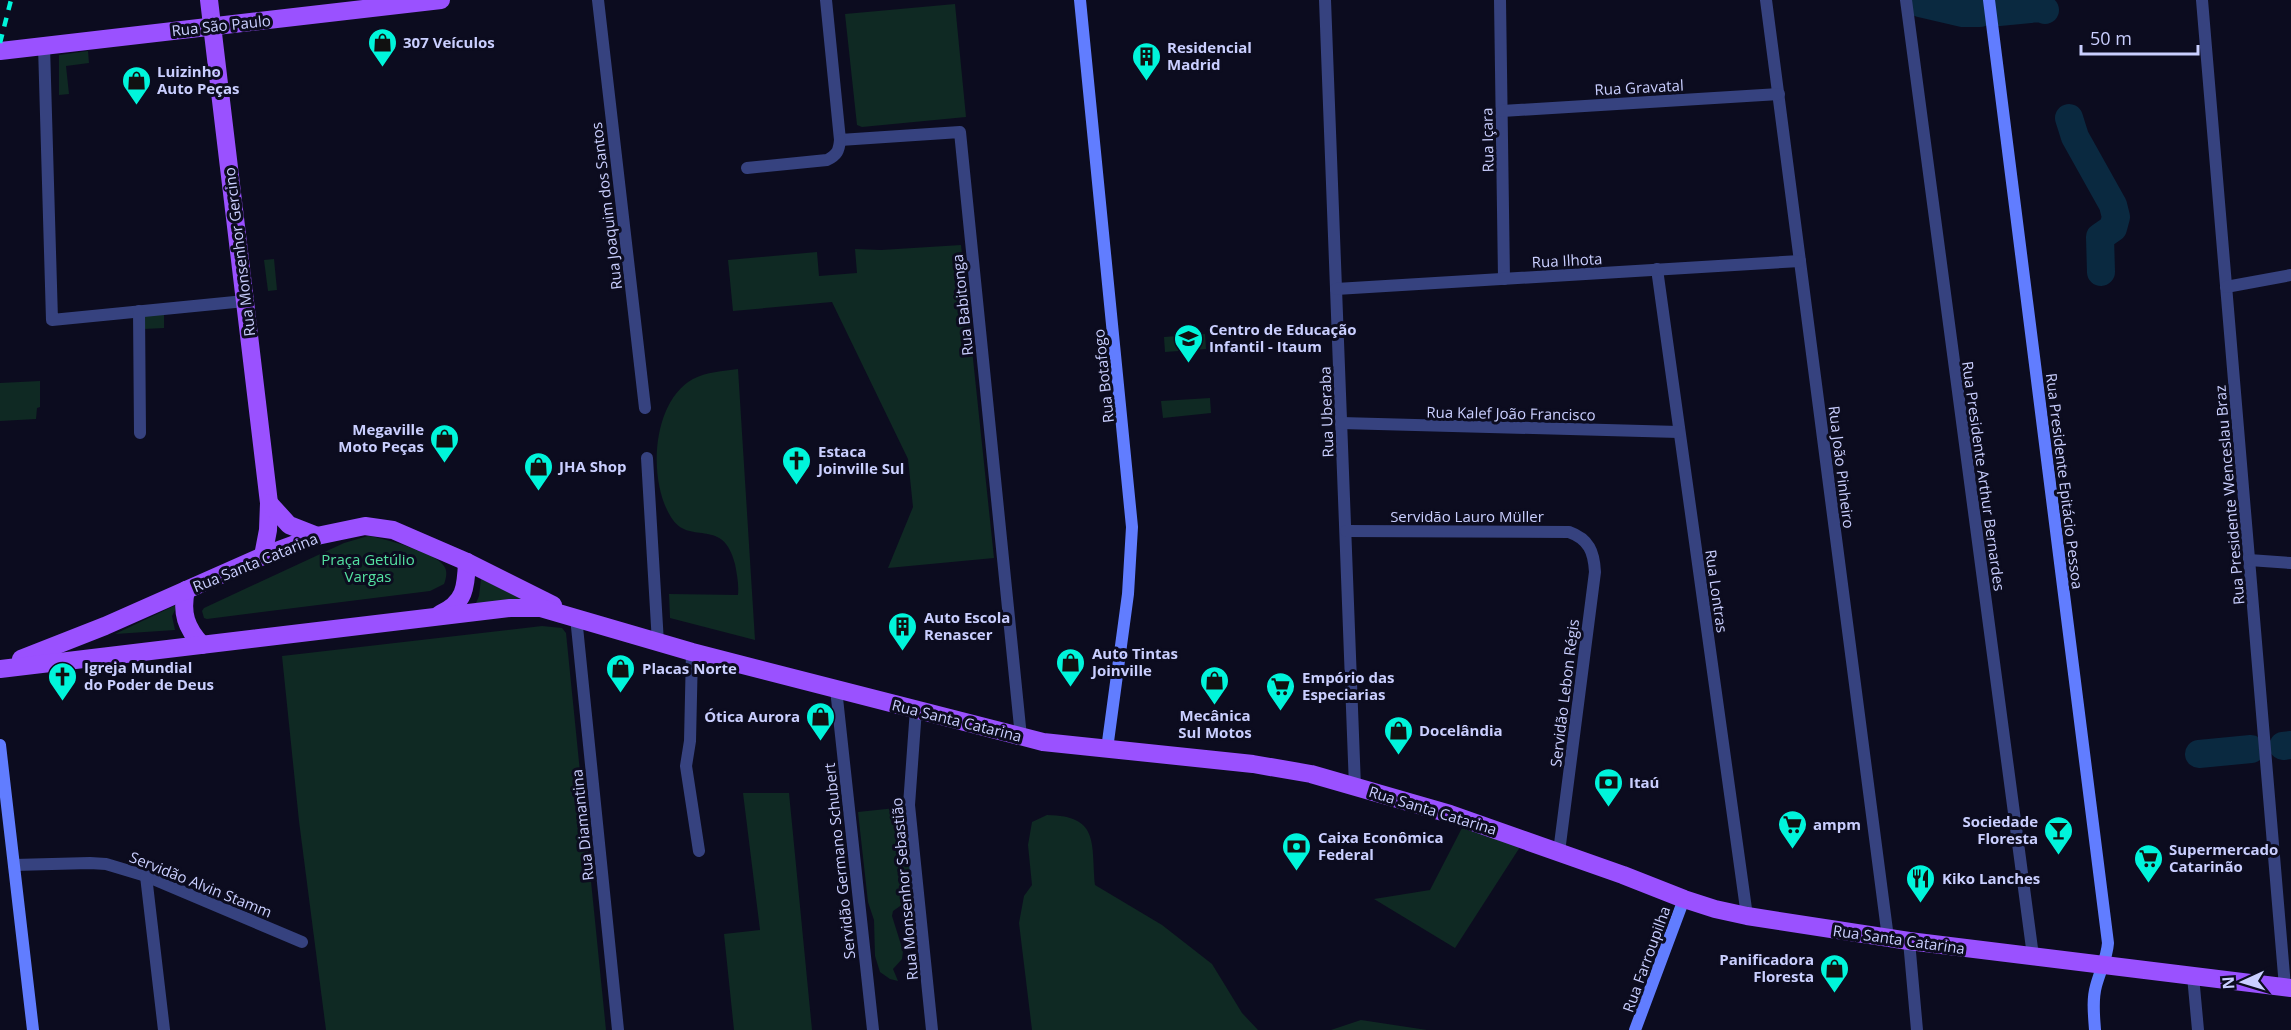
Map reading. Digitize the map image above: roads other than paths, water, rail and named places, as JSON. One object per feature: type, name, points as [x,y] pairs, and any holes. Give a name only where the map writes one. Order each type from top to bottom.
[{"type":"main road","name":"Rua Monsenhor Gercino","points":[[208,0],[269,503],[268,530],[263,556]]},
{"type":"main road","name":"Rua São Paulo","points":[[0,51],[441,0]]},
{"type":"main road","points":[[269,503],[274,512],[289,525],[317,536]]},
{"type":"main road","name":"Rua Santa Catarina","points":[[0,668],[263,556],[317,536],[365,526],[393,531],[467,562],[576,617]]},
{"type":"main road","points":[[432,617],[451,609],[459,602],[464,590],[467,562]]},
{"type":"main road","points":[[186,590],[183,602],[187,626],[202,645]]},
{"type":"main road","name":"Rua Santa Catarina","points":[[0,668],[432,617],[526,607],[541,608],[658,643],[1043,742],[1275,767],[1355,787],[1450,814],[1684,899],[1747,916],[1908,941],[2288,987]]},
{"type":"street","name":"Rua Joaquim dos Santos","points":[[598,0],[645,408]]},
{"type":"street","points":[[747,168],[827,160],[835,156],[839,150],[840,140],[826,0]]},
{"type":"street","name":"Rua Botafogo","points":[[1080,0],[1132,526],[1128,594],[1107,749]]},
{"type":"street","name":"Rua Uberaba","points":[[1325,0],[1355,787]]},
{"type":"street","name":"Rua Içara","points":[[1500,0],[1504,279]]},
{"type":"street","name":"Rua João Pinheiro","points":[[1767,0],[1888,938]]},
{"type":"street","name":"Rua Presidente Arthur Bernardes","points":[[1906,0],[2034,956]]},
{"type":"street","name":"Rua Presidente Epitácio Pessoa","points":[[1989,0],[2108,943],[2108,954],[2095,988],[2093,1010],[2096,1030]]},
{"type":"street","name":"Rua Presidente Wenceslau Braz","points":[[2202,0],[2288,987]]},
{"type":"street","points":[[44,46],[52,320],[245,301]]},
{"type":"street","name":"Rua Gravatal","points":[[1502,111],[1779,94]]},
{"type":"street","name":"Rua Babitonga","points":[[840,140],[960,132],[1021,736]]},
{"type":"street","name":"Rua Ilhota","points":[[1336,289],[1800,261]]},
{"type":"street","name":"Rua Lontras","points":[[1657,269],[1747,916]]},
{"type":"street","points":[[2226,287],[2291,274]]},
{"type":"street","points":[[139,311],[140,433]]},
{"type":"street","name":"Rua Kalef João Francisco","points":[[1341,423],[1679,432]]},
{"type":"street","points":[[647,458],[658,643]]},
{"type":"street","name":"Servidão Lauro Müller","points":[[1346,531],[1569,532],[1586,540]]},
{"type":"street","name":"Servidão Lebon Régis","points":[[1559,852],[1595,572],[1592,549],[1586,540]]},
{"type":"street","points":[[2249,560],[2291,563]]},
{"type":"street","name":"Rua Diamantina","points":[[576,617],[618,1030]]},
{"type":"street","points":[[692,652],[690,741],[686,766],[699,851]]},
{"type":"street","name":"Servidão Germano Schubert","points":[[836,689],[873,1030]]},
{"type":"street","name":"Rua Monsenhor Sebastião","points":[[916,709],[909,805],[932,1030]]},
{"type":"street","points":[[0,745],[33,1030]]},
{"type":"street","name":"Servidão Alvin Stamm","points":[[14,865],[90,862],[106,864],[146,876],[302,942]]},
{"type":"street","points":[[146,876],[164,1030]]},
{"type":"street","name":"Rua Farroupilha","points":[[1635,1030],[1684,899]]},
{"type":"street","points":[[1908,941],[1917,1030]]},
{"type":"street","points":[[2193,976],[2198,1030]]},
{"type":"waterway","points":[[1920,3],[1963,13],[1980,13]]},
{"type":"waterway","points":[[1999,12],[2040,8],[2045,10]]},
{"type":"waterway","points":[[2069,118],[2075,137],[2113,205],[2116,217],[2113,228],[2100,237],[2101,272]]},
{"type":"waterway","points":[[2283,746],[2291,745]]},
{"type":"waterway","points":[[2199,754],[2251,749]]},
{"type":"railway","points":[[0,43],[11,0]]},
{"type":"place","name":"307 Veículos","points":[[382,68]]},
{"type":"place","name":"Residencial Madrid","points":[[1146,82]]},
{"type":"place","name":"Luizinho Auto Peças","points":[[136,106]]},
{"type":"place","name":"Centro de Educação Infantil - Itaum","points":[[1188,364]]},
{"type":"place","name":"Megaville Moto Peças","points":[[445,464]]},
{"type":"place","name":"Estaca Joinville Sul","points":[[797,486]]},
{"type":"place","name":"JHA Shop","points":[[538,492]]},
{"type":"place","name":"Auto Escola Renascer","points":[[903,652]]},
{"type":"place","name":"Auto Tintas Joinville","points":[[1071,688]]},
{"type":"place","name":"Placas Norte","points":[[621,694]]},
{"type":"place","name":"Igreja Mundial do Poder de Deus","points":[[63,702]]},
{"type":"place","name":"Mecânica Sul Motos","points":[[1215,706]]},
{"type":"place","name":"Empório das Especiarias","points":[[1281,712]]},
{"type":"place","name":"Ótica Aurora","points":[[821,742]]},
{"type":"place","name":"Docelândia","points":[[1398,756]]},
{"type":"place","name":"Itaú","points":[[1608,808]]},
{"type":"place","name":"ampm","points":[[1792,850]]},
{"type":"place","name":"Sociedade Floresta","points":[[2059,856]]},
{"type":"place","name":"Caixa Econômica Federal","points":[[1297,872]]},
{"type":"place","name":"Supermercado Catarinão","points":[[2148,884]]},
{"type":"place","name":"Kiko Lanches","points":[[1921,904]]},
{"type":"place","name":"Panificadora Floresta","points":[[1835,994]]},
{"type":"park label","name":"Praça Getúlio Vargas","points":[[368,568]]}]
